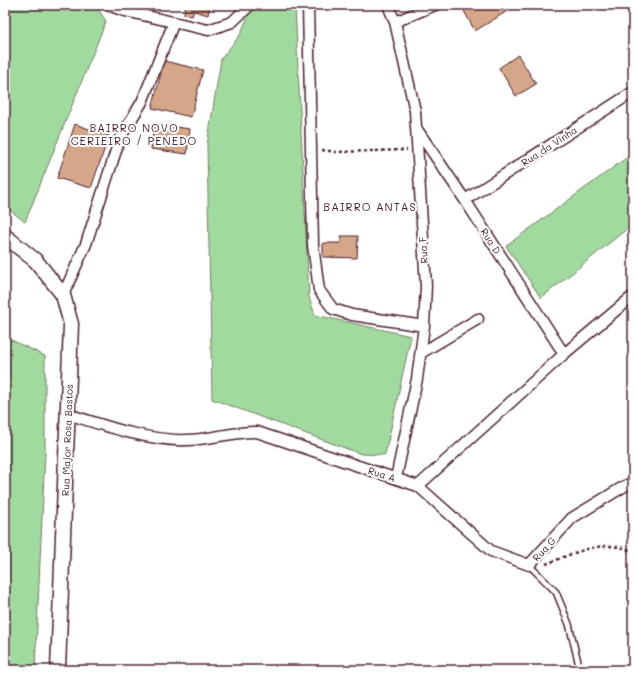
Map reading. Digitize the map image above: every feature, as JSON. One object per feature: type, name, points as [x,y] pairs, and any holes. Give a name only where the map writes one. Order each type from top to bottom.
[{"type":"main road","name":"Rua Major Rosa Bastos","points":[[5,236],[36,261],[63,295],[71,324],[58,670]]},
{"type":"street","points":[[108,5],[125,11],[208,30],[232,22],[248,8],[249,5]]},
{"type":"street","points":[[308,5],[313,245],[318,290],[333,309],[352,315],[424,326]]},
{"type":"street","name":"Rua F","points":[[388,5],[395,22],[414,110],[426,286],[424,326],[417,379],[396,478]]},
{"type":"street","points":[[395,22],[435,5]]},
{"type":"street","points":[[63,295],[86,244],[120,138],[142,102],[174,22]]},
{"type":"street","name":"Rua da Vinha","points":[[466,200],[633,92]]},
{"type":"street","name":"Rua D","points":[[416,128],[466,200],[564,354]]},
{"type":"street","points":[[418,486],[564,354],[633,296]]},
{"type":"street","points":[[421,353],[478,319]]},
{"type":"street","name":"Rua A","points":[[68,414],[106,426],[156,438],[187,440],[246,432],[257,432],[418,486]]},
{"type":"street","name":"Rua G","points":[[418,486],[491,551],[529,565],[572,518],[633,482]]},
{"type":"lane","points":[[529,565],[556,592],[569,624],[580,670]]},
{"type":"path","points":[[311,149],[336,152],[417,150]]},
{"type":"path","points":[[529,565],[545,564],[595,547],[617,546],[633,552]]},
{"type":"green space","points":[[5,5],[95,5],[106,21],[25,222],[5,206]]},
{"type":"green space","points":[[253,5],[295,5],[309,297],[315,315],[411,336],[385,455],[361,454],[212,399],[207,145],[221,59],[240,35]]},
{"type":"green space","points":[[633,153],[633,224],[541,298],[506,246]]},
{"type":"green space","points":[[5,337],[45,356],[45,453],[35,670],[5,670]]},
{"type":"building","points":[[185,5],[210,5],[208,15],[194,11],[192,16],[184,14]]},
{"type":"building","points":[[474,5],[506,5],[509,10],[475,31],[464,11]]},
{"type":"building","points":[[518,55],[536,84],[516,96],[499,68]]},
{"type":"building","points":[[164,61],[203,70],[191,117],[152,108]]},
{"type":"building","points":[[75,124],[109,136],[91,188],[57,178]]},
{"type":"building","points":[[154,124],[190,129],[187,154],[151,149]]},
{"type":"building","points":[[341,236],[358,236],[357,258],[323,257],[323,243],[341,243]]},
{"type":"district","name":"BAIRRO NOVO CERIEIRO / PENEDO","points":[[134,133]]},
{"type":"district","name":"BAIRRO ANTAS","points":[[370,206]]}]
